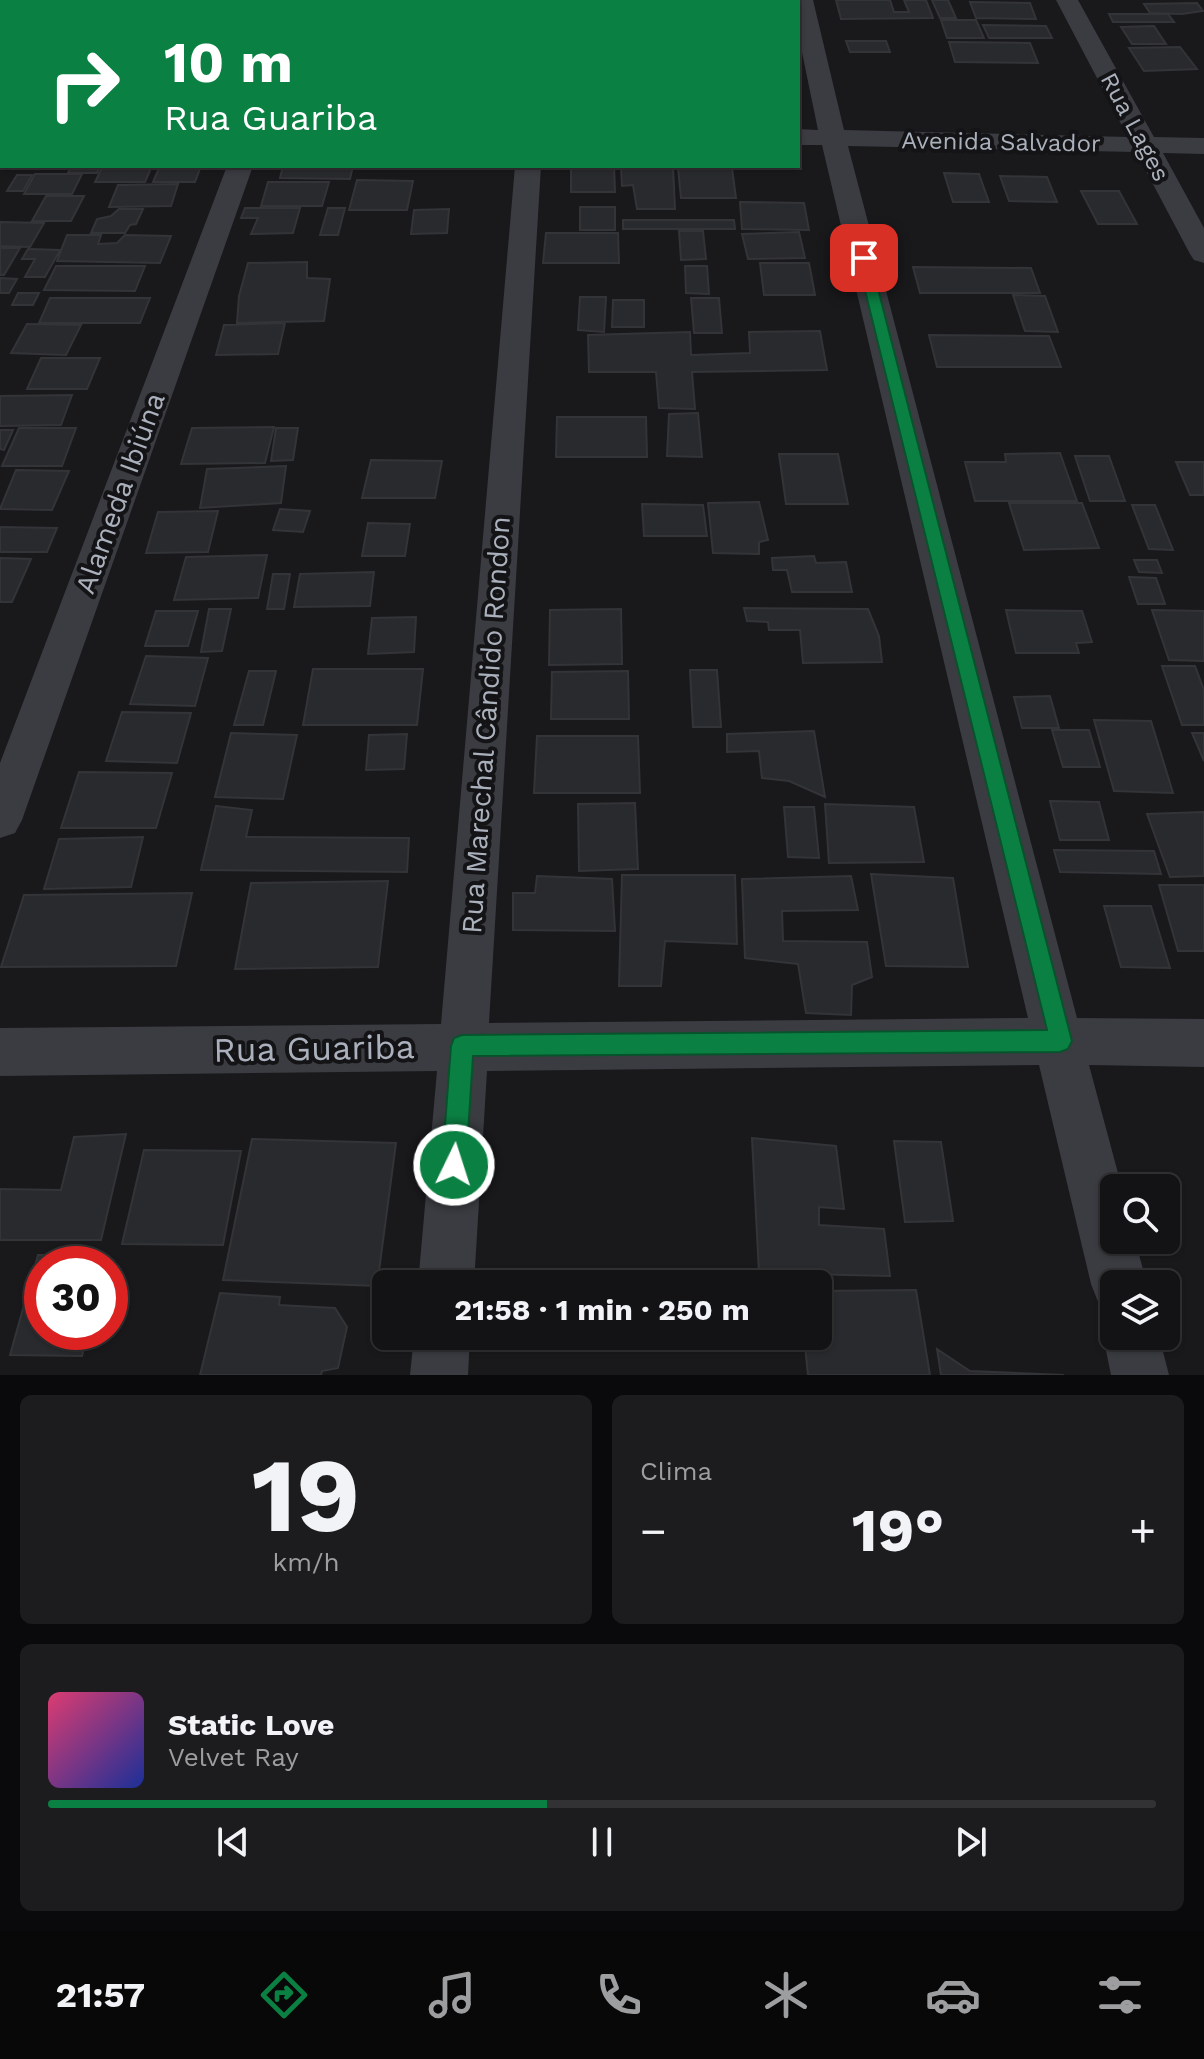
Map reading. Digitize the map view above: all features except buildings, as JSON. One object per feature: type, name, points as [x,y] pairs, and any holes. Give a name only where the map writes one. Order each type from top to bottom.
[{"type":"street","points":[[802,0],[814,126],[1060,1041],[1116,1270]]},
{"type":"street","name":"Rua Lages","points":[[1067,0],[1204,254]]},
{"type":"street","name":"Avenida Salvador","points":[[814,126],[1204,121]]},
{"type":"street","name":"Avenida Salvador","points":[[814,126],[1204,146]]},
{"type":"street","name":"Alameda Ibiúna","points":[[0,820],[239,168]]},
{"type":"street","name":"Rua Marechal Cândido Rondon","points":[[447,1270],[528,168]]},
{"type":"street","name":"Rua Guariba","points":[[0,1052],[1060,1041],[1204,1043]]},
{"type":"street","points":[[439,1375],[441,1350]]},
{"type":"street","points":[[1134,1350],[1140,1375]]},
{"type":"route","points":[[454,1165],[462,1046],[1060,1041],[864,258]]}]
